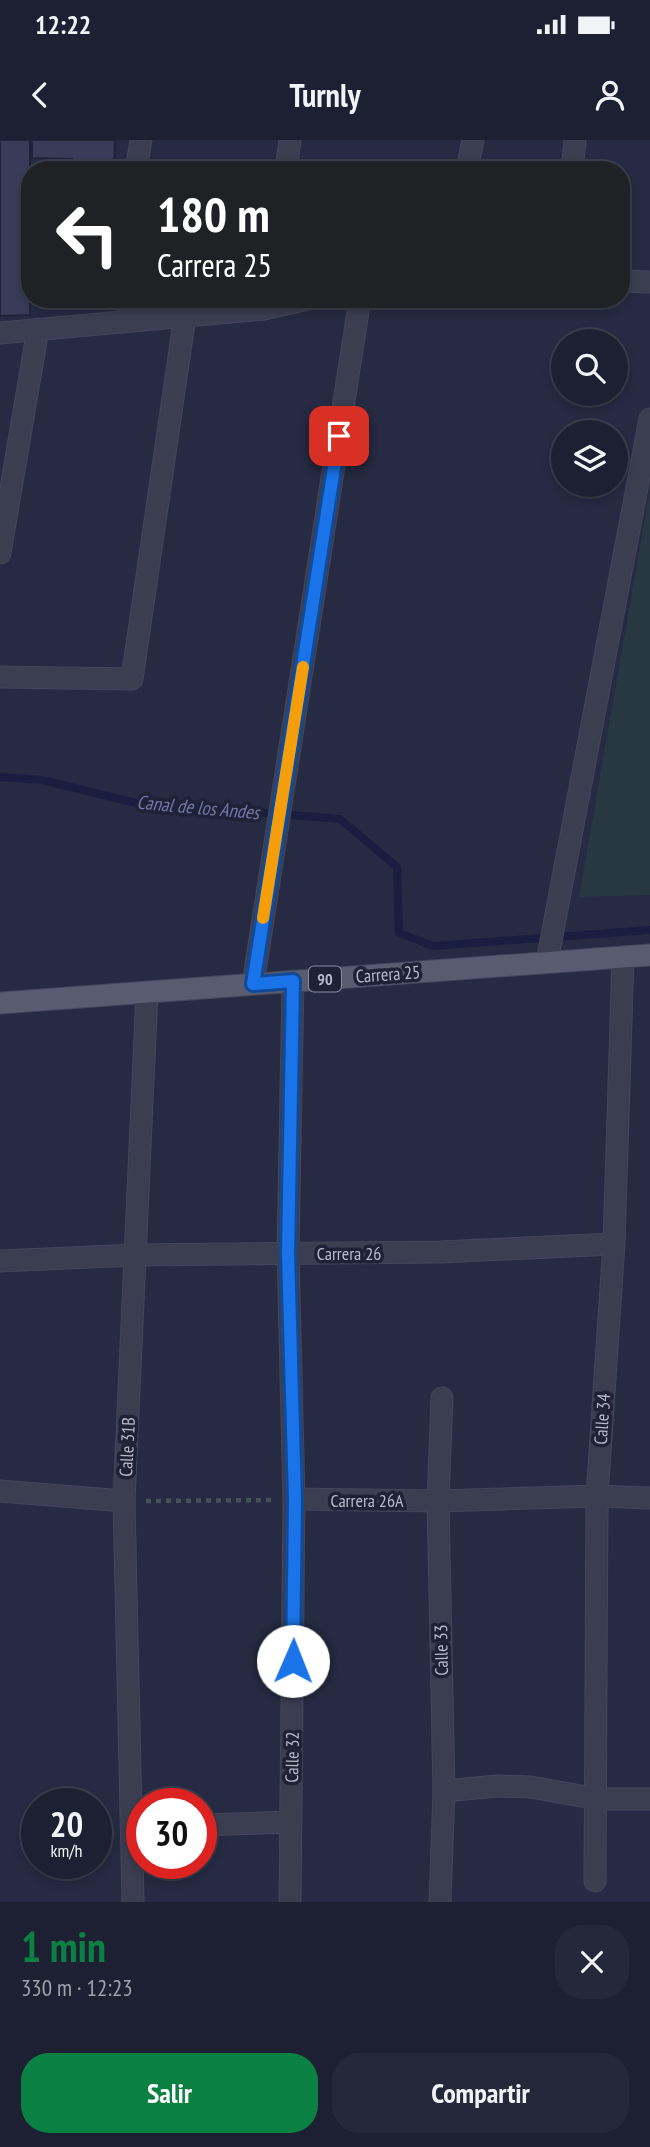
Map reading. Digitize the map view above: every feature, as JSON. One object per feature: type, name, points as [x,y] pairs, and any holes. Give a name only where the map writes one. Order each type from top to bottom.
[{"type":"main road","name":"Carrera 25","points":[[0,1003],[650,954]]},
{"type":"street","points":[[138,161],[141,140]]},
{"type":"street","points":[[287,161],[290,140]]},
{"type":"street","points":[[469,161],[473,140]]},
{"type":"street","points":[[573,161],[575,140]]},
{"type":"street","points":[[630,281],[650,282]]},
{"type":"street","points":[[128,321],[129,308]]},
{"type":"street","points":[[0,332],[185,316],[238,308]]},
{"type":"street","points":[[253,984],[359,308]]},
{"type":"street","points":[[0,677],[132,679],[185,316]]},
{"type":"street","points":[[0,553],[38,329]]},
{"type":"street","points":[[547,962],[650,419]]},
{"type":"street","name":"Calle 34","points":[[595,1881],[597,1496],[614,1244],[623,957]]},
{"type":"street","name":"Calle 32","points":[[290,1902],[295,1499],[288,1253],[293,981]]},
{"type":"street","name":"Calle 31B","points":[[135,1788],[124,1501],[147,992]]},
{"type":"street","name":"Carrera 26","points":[[0,1261],[136,1255],[440,1252],[614,1244]]},
{"type":"street","name":"Calle 33","points":[[440,1902],[444,1791],[438,1501],[442,1398]]},
{"type":"street","points":[[0,1491],[124,1501]]},
{"type":"street","name":"Carrera 26A","points":[[295,1499],[438,1501],[597,1496],[650,1498]]},
{"type":"street","points":[[444,1791],[497,1786],[531,1787],[597,1799],[650,1799]]},
{"type":"street","points":[[217,1824],[291,1822]]},
{"type":"street","name":"Calle 31B","points":[[133,1902],[134,1879]]},
{"type":"path","points":[[124,1501],[295,1499]]},
{"type":"shaded area","points":[[650,489],[650,895],[579,897]]},
{"type":"building","points":[[0,140],[30,140],[30,161],[21,161],[21,308],[30,308],[30,315],[0,316]]},
{"type":"building","points":[[32,140],[115,140],[114,161],[32,158]]},
{"type":"waterway","name":"Canal de los Andes","points":[[0,777],[42,780],[132,802],[340,819],[397,867],[399,933],[433,946],[650,930]]},
{"type":"slow traffic","points":[[263,918],[303,667]]},
{"type":"route","points":[[293,1661],[295,1499],[288,1253],[293,981],[253,984],[339,436]]}]
